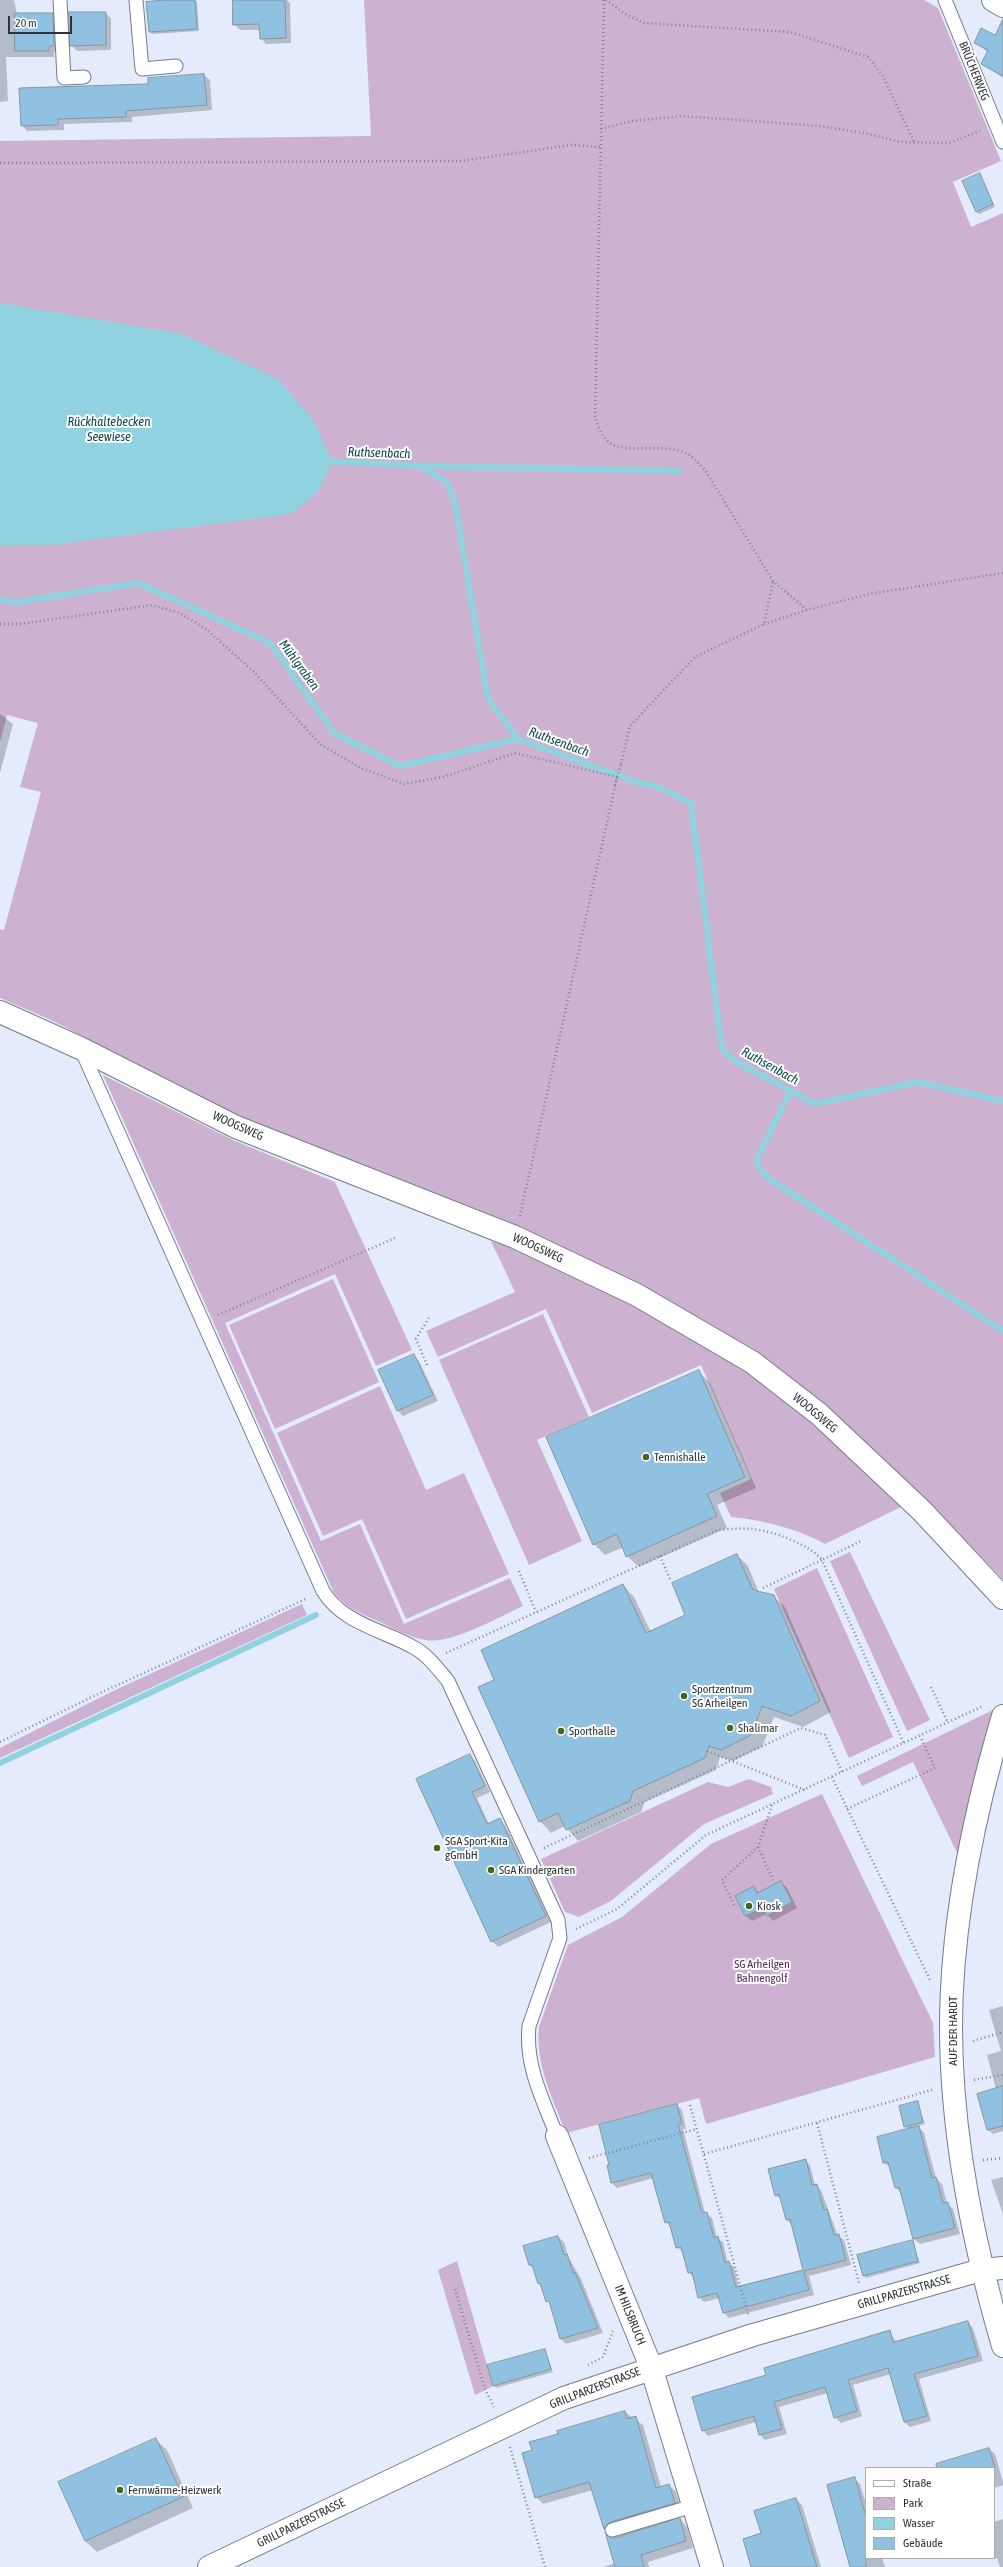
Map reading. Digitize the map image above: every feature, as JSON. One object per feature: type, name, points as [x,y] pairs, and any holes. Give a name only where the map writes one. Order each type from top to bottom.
[{"type":"street","points":[[993,0],[1003,6]]},
{"type":"street","name":"WOOGSWEG","points":[[0,1012],[80,1048],[236,1127],[515,1238],[637,1295],[752,1362],[819,1414],[922,1512],[1003,1598]]},
{"type":"street","name":"AUF DER HARDT","points":[[996,1709],[988,1767],[970,1855],[958,1932],[951,2047],[962,2162],[981,2270],[1003,2346]]},
{"type":"street","name":"IM HILSBRUCH","points":[[557,2136],[652,2367],[712,2567]]},
{"type":"street","name":"GRILLPARZERSTRASSE","points":[[209,2567],[503,2416],[564,2398],[652,2367],[753,2335],[981,2270],[1003,2268]]},
{"type":"lane","points":[[60,0],[64,78],[84,77]]},
{"type":"lane","points":[[136,0],[142,68],[176,66]]},
{"type":"lane","name":"BRÜCHERWEG","points":[[945,0],[1003,142]]},
{"type":"lane","points":[[80,1048],[323,1591],[335,1607],[347,1616],[414,1647],[431,1660],[448,1681],[558,1920],[560,1938],[529,2026],[528,2041],[532,2071],[557,2136]]},
{"type":"lane","points":[[612,2530],[693,2506]]},
{"type":"path","points":[[605,0],[600,147],[595,416],[601,432],[610,443],[629,447],[668,448],[690,455],[705,470],[773,581],[807,610]]},
{"type":"path","points":[[605,0],[625,14],[644,23],[790,32],[868,57],[883,76],[914,142]]},
{"type":"path","points":[[601,129],[632,121],[682,116],[820,126],[864,133],[901,142],[949,143],[996,124]]},
{"type":"path","points":[[0,163],[461,160],[571,145],[600,147]]},
{"type":"path","points":[[617,777],[615,785],[630,726],[695,657],[764,624],[807,610],[869,594],[1003,573]]},
{"type":"path","points":[[764,624],[773,581]]},
{"type":"path","points":[[0,624],[20,624],[152,605],[180,613],[206,629],[253,671],[320,744],[361,768],[404,784],[443,777],[515,753],[617,777]]},
{"type":"path","points":[[515,1238],[617,777]]},
{"type":"path","points":[[203,1322],[395,1238]]},
{"type":"path","points":[[427,1365],[416,1339],[430,1316]]},
{"type":"path","points":[[431,1660],[718,1530],[752,1529],[800,1543],[817,1554],[822,1560],[904,1744]]},
{"type":"path","points":[[763,1588],[861,1541]]},
{"type":"path","points":[[660,1556],[670,1579]]},
{"type":"path","points":[[519,1571],[536,1612]]},
{"type":"path","points":[[0,1742],[100,1693],[323,1591]]},
{"type":"path","points":[[931,1687],[948,1723]]},
{"type":"path","points":[[560,1938],[617,1909],[706,1834],[805,1790],[948,1723],[996,1709]]},
{"type":"path","points":[[528,1855],[801,1728],[825,1735],[842,1772]]},
{"type":"path","points":[[847,1809],[935,1768],[920,1736]]},
{"type":"path","points":[[707,1751],[805,1790]]},
{"type":"path","points":[[832,1777],[930,1981]]},
{"type":"path","points":[[734,1905],[722,1880],[758,1847],[772,1805]]},
{"type":"path","points":[[758,1847],[773,1880]]},
{"type":"path","points":[[951,2047],[1003,2032]]},
{"type":"path","points":[[704,2154],[954,2083],[1003,2075]]},
{"type":"path","points":[[690,2105],[753,2335]]},
{"type":"path","points":[[817,2123],[865,2303]]},
{"type":"path","points":[[569,2164],[697,2129]]},
{"type":"path","points":[[455,2289],[485,2389],[495,2408],[503,2416],[545,2567]]},
{"type":"path","points":[[584,2367],[603,2357],[614,2327]]},
{"type":"green space","points":[[364,0],[924,0],[938,8],[1001,161],[953,182],[971,227],[1003,213],[1003,1580],[932,1505],[828,1408],[758,1352],[643,1286],[510,1222],[244,1118],[51,1020],[0,998],[0,929],[4,930],[41,792],[20,787],[38,723],[7,715],[0,742],[0,141],[371,136]]},
{"type":"green space","points":[[103,1075],[235,1141],[335,1182],[412,1350],[376,1366],[335,1274],[225,1323],[321,1541],[360,1524],[404,1624],[510,1578],[523,1606],[475,1629],[461,1634],[436,1640],[425,1640],[413,1637],[349,1607],[334,1593]]},
{"type":"green space","points":[[491,1241],[509,1247],[632,1303],[746,1371],[814,1424],[901,1507],[825,1544],[791,1529],[755,1520],[731,1517],[720,1493],[751,1479],[701,1365],[592,1413],[546,1309],[438,1357],[426,1331],[515,1292]]},
{"type":"green space","points":[[333,1279],[379,1382],[275,1429],[229,1325]]},
{"type":"green space","points":[[543,1314],[589,1417],[537,1440],[582,1541],[529,1565],[439,1360]]},
{"type":"green space","points":[[380,1386],[426,1490],[464,1473],[509,1574],[406,1619],[362,1519],[323,1536],[277,1433]]},
{"type":"green space","points":[[850,1552],[930,1720],[907,1731],[830,1561]]},
{"type":"green space","points":[[817,1568],[893,1737],[849,1758],[774,1589]]},
{"type":"green space","points":[[302,1604],[307,1615],[0,1758],[0,1748],[111,1692]]},
{"type":"green space","points":[[997,1708],[978,1765],[958,1855],[913,1762],[862,1786],[857,1776]]},
{"type":"green space","points":[[749,1779],[771,1787],[773,1794],[704,1824],[611,1901],[579,1917],[565,1912],[541,1859],[708,1782],[728,1787]]},
{"type":"green space","name":"SG Arheilgen Bahnengolf","points":[[822,1794],[933,2023],[935,2057],[706,2124],[699,2098],[566,2133],[546,2082],[542,2068],[538,2041],[539,2027],[568,1945],[622,1917],[711,1844]]},
{"type":"green space","points":[[457,2261],[493,2386],[475,2395],[438,2270]]},
{"type":"water","name":"Rückhaltebecken Seewiese","points":[[0,303],[182,334],[278,379],[314,421],[332,462],[318,492],[291,514],[51,545],[0,546]]},
{"type":"building","points":[[165,0],[195,0],[197,29],[149,32],[146,2]]},
{"type":"building","points":[[233,0],[285,0],[286,38],[260,39],[259,24],[233,25]]},
{"type":"building","points":[[69,12],[106,12],[106,45],[70,46]]},
{"type":"building","points":[[15,13],[53,13],[54,46],[49,46],[49,51],[15,51]]},
{"type":"building","points":[[1003,19],[1003,76],[981,64],[988,50],[974,43],[981,28],[995,35]]},
{"type":"building","points":[[204,74],[207,105],[126,111],[126,117],[58,119],[58,125],[21,126],[19,88],[148,84],[148,78]]},
{"type":"building","points":[[980,173],[993,204],[976,212],[962,181]]},
{"type":"building","points":[[414,1354],[433,1395],[397,1411],[378,1370]]},
{"type":"building","name":"Tennishalle","points":[[699,1370],[745,1477],[707,1494],[717,1516],[626,1557],[617,1534],[593,1545],[546,1437]]},
{"type":"building","name":"Sportzentrum SG Arheilgen","points":[[737,1554],[753,1590],[774,1595],[820,1701],[791,1716],[762,1706],[751,1735],[721,1750],[709,1746],[705,1758],[633,1791],[630,1801],[566,1830],[558,1813],[539,1822],[478,1687],[494,1680],[481,1650],[623,1584],[646,1633],[685,1615],[672,1583]]},
{"type":"building","name":"SGA Kindergarten","points":[[470,1754],[485,1786],[472,1792],[487,1824],[500,1818],[546,1916],[491,1942],[416,1779]]},
{"type":"building","points":[[781,1881],[792,1902],[767,1916],[763,1908],[745,1916],[735,1896],[754,1886],[757,1893]]},
{"type":"building","points":[[1003,2086],[1003,2126],[987,2130],[977,2094]]},
{"type":"building","points":[[918,2101],[923,2122],[904,2127],[899,2106]]},
{"type":"building","points":[[677,2104],[682,2124],[678,2125],[702,2213],[707,2212],[714,2238],[718,2236],[725,2263],[729,2261],[736,2287],[803,2270],[790,2219],[786,2220],[779,2194],[775,2196],[768,2169],[806,2159],[812,2185],[817,2184],[824,2210],[827,2209],[834,2235],[839,2234],[846,2260],[804,2271],[809,2290],[723,2313],[717,2293],[698,2298],[692,2272],[688,2273],[681,2247],[676,2248],[669,2222],[665,2223],[651,2173],[611,2183],[607,2165],[609,2165],[599,2125]]},
{"type":"building","points":[[919,2126],[932,2178],[936,2177],[943,2203],[948,2202],[955,2228],[913,2239],[899,2187],[895,2188],[888,2162],[883,2163],[877,2137]]},
{"type":"building","points":[[558,2236],[564,2255],[567,2254],[573,2273],[575,2272],[598,2328],[560,2339],[549,2301],[546,2302],[532,2265],[529,2265],[523,2246]]},
{"type":"building","points":[[913,2240],[918,2261],[863,2276],[857,2255]]},
{"type":"building","points":[[968,2321],[978,2356],[914,2374],[927,2416],[904,2422],[888,2368],[848,2380],[857,2411],[834,2418],[825,2387],[774,2402],[782,2429],[759,2435],[754,2416],[702,2431],[692,2397],[766,2375],[764,2368],[890,2330],[893,2342]]},
{"type":"building","points":[[545,2349],[551,2369],[493,2386],[487,2365]]},
{"type":"building","points":[[625,2411],[627,2419],[636,2416],[656,2488],[669,2484],[675,2503],[610,2522],[604,2529],[589,2482],[535,2498],[522,2453],[532,2450],[529,2442],[558,2434],[557,2431]]},
{"type":"building","name":"Fernwärme-Heizwerk","points":[[156,2438],[183,2497],[85,2541],[58,2482]]},
{"type":"building","points":[[989,2448],[995,2467],[937,2467],[936,2464]]},
{"type":"building","points":[[855,2477],[865,2513],[866,2567],[850,2567],[827,2485]]},
{"type":"building","points":[[796,2498],[817,2567],[751,2567],[743,2539],[761,2533],[754,2511]]},
{"type":"building","points":[[680,2518],[686,2541],[641,2555],[644,2567],[615,2567],[606,2535],[614,2538]]},
{"type":"waterway","name":"Ruthsenbach","points":[[326,461],[419,466],[447,482],[455,503],[488,699],[518,739],[633,781],[658,787],[691,803],[722,1049],[735,1061],[815,1104],[918,1082],[1003,1101]]},
{"type":"waterway","points":[[420,466],[680,471]]},
{"type":"waterway","name":"Mühlgraben","points":[[0,600],[17,602],[138,583],[270,643],[334,733],[400,766],[518,739]]},
{"type":"waterway","points":[[790,1092],[756,1161],[765,1176],[1003,1331]]},
{"type":"waterway","points":[[0,1763],[316,1615]]},
{"type":"place","name":"Tennishalle","points":[[646,1457]]},
{"type":"place","name":"Sportzentrum SG Arheilgen","points":[[684,1696]]},
{"type":"place","name":"Shalimar","points":[[730,1728]]},
{"type":"place","name":"Sporthalle","points":[[561,1731]]},
{"type":"place","name":"SGA Sport-Kita gGmbH","points":[[437,1848]]},
{"type":"place","name":"SGA Kindergarten","points":[[491,1870]]},
{"type":"place","name":"Kiosk","points":[[749,1906]]},
{"type":"place","name":"Fernwärme-Heizwerk","points":[[120,2490]]}]
